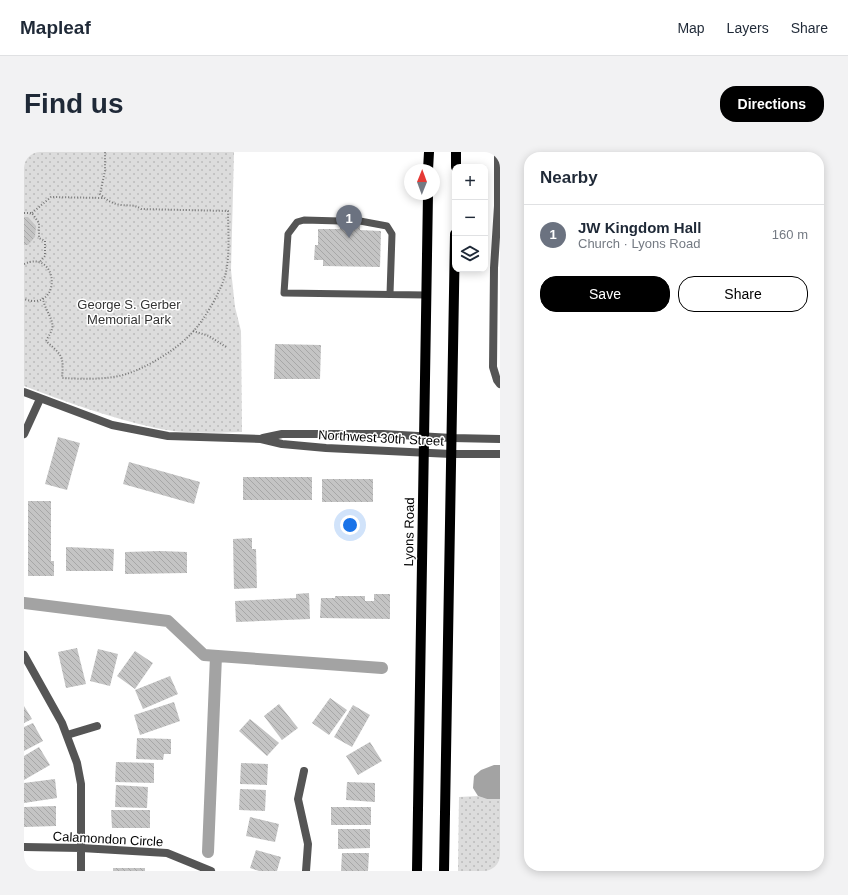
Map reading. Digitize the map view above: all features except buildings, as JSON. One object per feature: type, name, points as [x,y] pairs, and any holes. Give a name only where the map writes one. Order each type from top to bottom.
[{"type":"main road","points":[[428,164],[429,152]]},
{"type":"main road","points":[[456,152],[456,164]]},
{"type":"main road","name":"Lyons Road","points":[[417,871],[428,200]]},
{"type":"main road","points":[[444,871],[455,236]]},
{"type":"street","points":[[498,152],[499,173],[494,268],[492,367],[500,384]]},
{"type":"street","name":"Northwest 30th Street","points":[[24,392],[112,425],[168,436],[261,439],[282,444],[424,453],[500,454]]},
{"type":"street","points":[[24,434],[40,399]]},
{"type":"street","name":"Northwest 30th Street","points":[[261,439],[282,434],[383,434],[500,439]]},
{"type":"street","points":[[24,655],[62,722],[77,763],[81,784],[81,871]]},
{"type":"street","points":[[67,735],[97,726]]},
{"type":"street","points":[[304,771],[298,799],[308,844],[306,871]]},
{"type":"street","name":"Calamondon Circle","points":[[24,847],[81,848],[167,853],[211,871]]},
{"type":"lane","points":[[340,221],[304,220],[297,222],[288,234],[284,293],[426,295]]},
{"type":"lane","points":[[360,220],[387,226],[392,234],[390,294]]},
{"type":"path","points":[[104,198],[100,194],[105,171],[105,152]]},
{"type":"path","points":[[24,213],[32,213],[51,197],[104,198],[120,205],[136,206],[141,209],[228,211],[226,271],[220,289],[212,304],[193,332],[160,357],[142,368],[122,375],[98,378],[62,378],[62,356],[46,341],[52,330],[52,325],[51,318],[44,306],[44,298]]},
{"type":"path","points":[[32,213],[39,223],[39,238],[45,241],[45,256],[39,263]]},
{"type":"path","points":[[24,264],[32,262],[45,266],[49,270],[53,280],[50,290],[44,298],[34,301],[24,299]]},
{"type":"path","points":[[193,332],[209,336],[226,347]]},
{"type":"green space","name":"George S. Gerber Memorial Park","points":[[24,152],[234,152],[231,270],[235,307],[241,331],[242,432],[188,432],[156,428],[105,415],[24,386]]},
{"type":"green space","points":[[478,796],[487,799],[500,799],[500,871],[458,871],[459,797]]},
{"type":"shaded area","points":[[494,765],[500,765],[500,799],[487,799],[478,796],[473,788],[474,776],[481,770]]},
{"type":"waterway","points":[[24,603],[168,621],[204,655],[382,668]]},
{"type":"waterway","points":[[208,852],[216,656]]},
{"type":"place","name":"JW Kingdom Hall","points":[[349,238]]}]
